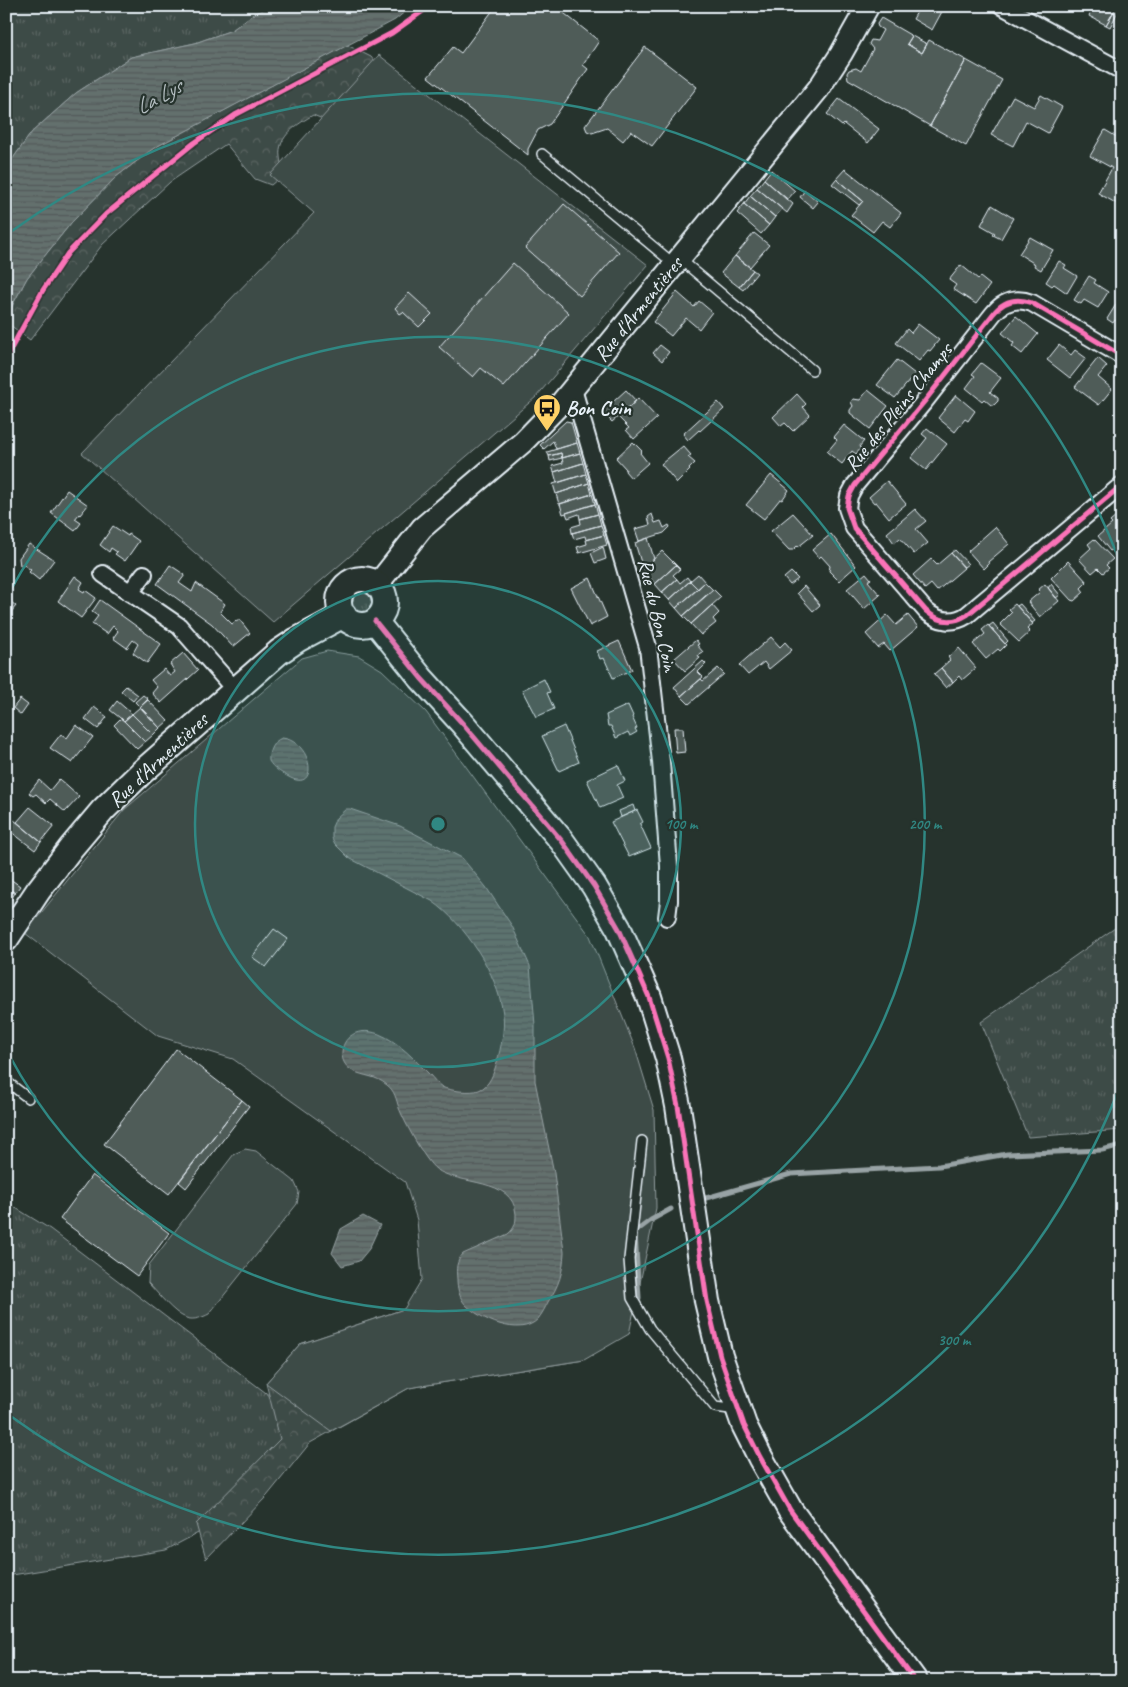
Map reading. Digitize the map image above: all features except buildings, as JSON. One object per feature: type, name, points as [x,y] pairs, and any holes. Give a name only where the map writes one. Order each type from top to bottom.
[{"type":"main road","points":[[361,579],[368,580],[377,585],[382,591],[385,604],[383,611],[375,621],[365,624],[351,622],[340,609],[339,599],[343,589],[348,584],[361,579]]},
{"type":"main road","name":"Rue d'Armentières","points":[[6,939],[48,878],[103,810],[137,776],[288,646],[344,615]]},
{"type":"main road","points":[[375,621],[420,678],[472,735],[562,841],[585,872],[608,909],[634,961],[649,997],[668,1058],[679,1114],[707,1301],[720,1356],[739,1410],[760,1457],[790,1510],[915,1681]]},
{"type":"street","name":"Rue d'Armentières","points":[[377,585],[422,528],[537,429],[574,389],[819,88],[868,6]]},
{"type":"street","points":[[1002,6],[1122,71]]},
{"type":"street","name":"Rue des Pleins Champs","points":[[1122,356],[1032,303],[1020,300],[1003,304],[855,485],[849,496],[847,508],[854,528],[926,611],[938,619],[952,621],[967,615],[1122,485]]},
{"type":"street","name":"Rue du Bon Coin","points":[[574,389],[648,647],[661,762],[669,866],[667,917]]},
{"type":"street","points":[[103,574],[179,626],[235,690]]},
{"type":"street","points":[[130,593],[144,574]]},
{"type":"lane","points":[[542,154],[812,370]]},
{"type":"lane","points":[[6,1081],[28,1098]]},
{"type":"lane","points":[[642,1142],[629,1260],[632,1298],[650,1329],[715,1407],[739,1410]]},
{"type":"green space","points":[[6,6],[270,6],[252,15],[232,30],[195,43],[131,57],[76,93],[32,132],[6,168]]},
{"type":"green space","points":[[347,45],[371,57],[379,67],[330,122],[313,115],[301,122],[285,137],[280,150],[280,161],[285,173],[271,185],[255,179],[226,144],[170,182],[102,245],[30,340],[6,322],[6,317],[27,278],[71,223],[116,177],[154,148]]},
{"type":"green space","points":[[379,55],[648,265],[536,397],[273,622],[82,453],[314,213],[270,175]]},
{"type":"green space","points":[[357,591],[365,591],[372,598],[372,606],[365,613],[357,613],[350,606],[350,598]]},
{"type":"green space","points":[[327,651],[359,656],[382,670],[426,712],[590,936],[635,1048],[654,1110],[656,1208],[629,1334],[584,1360],[409,1388],[331,1431],[266,1383],[300,1344],[404,1309],[422,1279],[417,1220],[405,1182],[233,1059],[158,1036],[25,933],[124,810],[302,658]]},
{"type":"green space","points":[[1122,923],[1122,1130],[1028,1137],[981,1022]]},
{"type":"green space","points":[[245,1149],[256,1151],[294,1181],[299,1192],[297,1204],[209,1314],[195,1319],[186,1318],[171,1307],[148,1283],[149,1265],[234,1154]]},
{"type":"green space","points":[[6,1202],[50,1229],[307,1424],[234,1514],[166,1550],[6,1576]]},
{"type":"green space","points":[[404,1309],[584,1360],[409,1388],[310,1443],[267,1496],[206,1559],[196,1524],[280,1439],[266,1383],[300,1344]]},
{"type":"water","name":"La Lys","points":[[270,6],[412,6],[395,20],[154,148],[116,177],[71,223],[27,278],[6,317],[6,168],[32,132],[76,93],[131,57],[195,43],[232,30],[252,15]]},
{"type":"water","points":[[282,738],[293,741],[301,748],[309,766],[305,779],[298,780],[287,776],[275,768],[269,761],[272,747],[276,741]]},
{"type":"water","points":[[346,809],[400,826],[462,858],[486,887],[512,926],[530,966],[535,1025],[535,1081],[554,1173],[564,1252],[563,1266],[555,1290],[538,1319],[530,1324],[521,1327],[511,1327],[480,1315],[465,1304],[457,1285],[457,1265],[463,1254],[508,1234],[512,1230],[516,1214],[513,1202],[495,1188],[446,1174],[431,1165],[415,1140],[392,1090],[378,1079],[353,1071],[346,1066],[343,1059],[342,1051],[349,1037],[367,1031],[386,1037],[406,1051],[442,1087],[476,1091],[483,1088],[489,1082],[493,1074],[500,1050],[503,1026],[500,999],[487,967],[468,936],[456,923],[432,901],[349,858],[335,844],[332,838],[332,827],[336,818]]},
{"type":"water","points":[[363,1216],[380,1225],[369,1249],[359,1261],[342,1266],[332,1253],[341,1229]]},
{"type":"waterway","points":[[706,1198],[791,1174],[939,1166],[1007,1154],[1102,1150],[1122,1145]]},
{"type":"waterway","points":[[639,1298],[635,1232],[671,1209]]},
{"type":"cycle path","points":[[6,358],[43,290],[68,253],[106,214],[194,143],[235,115],[392,33],[430,6]]},
{"type":"cycle path","points":[[1122,356],[1032,303],[1021,300],[1006,303],[993,314],[924,402],[855,485],[849,496],[847,508],[854,528],[926,611],[936,618],[951,621],[967,615],[1122,485]]},
{"type":"cycle path","points":[[375,621],[421,678],[463,724],[562,841],[594,886],[619,929],[649,997],[668,1058],[678,1106],[707,1301],[720,1356],[744,1425],[790,1510],[915,1681]]},
{"type":"place","name":"Bon Coin","points":[[547,432]]}]
